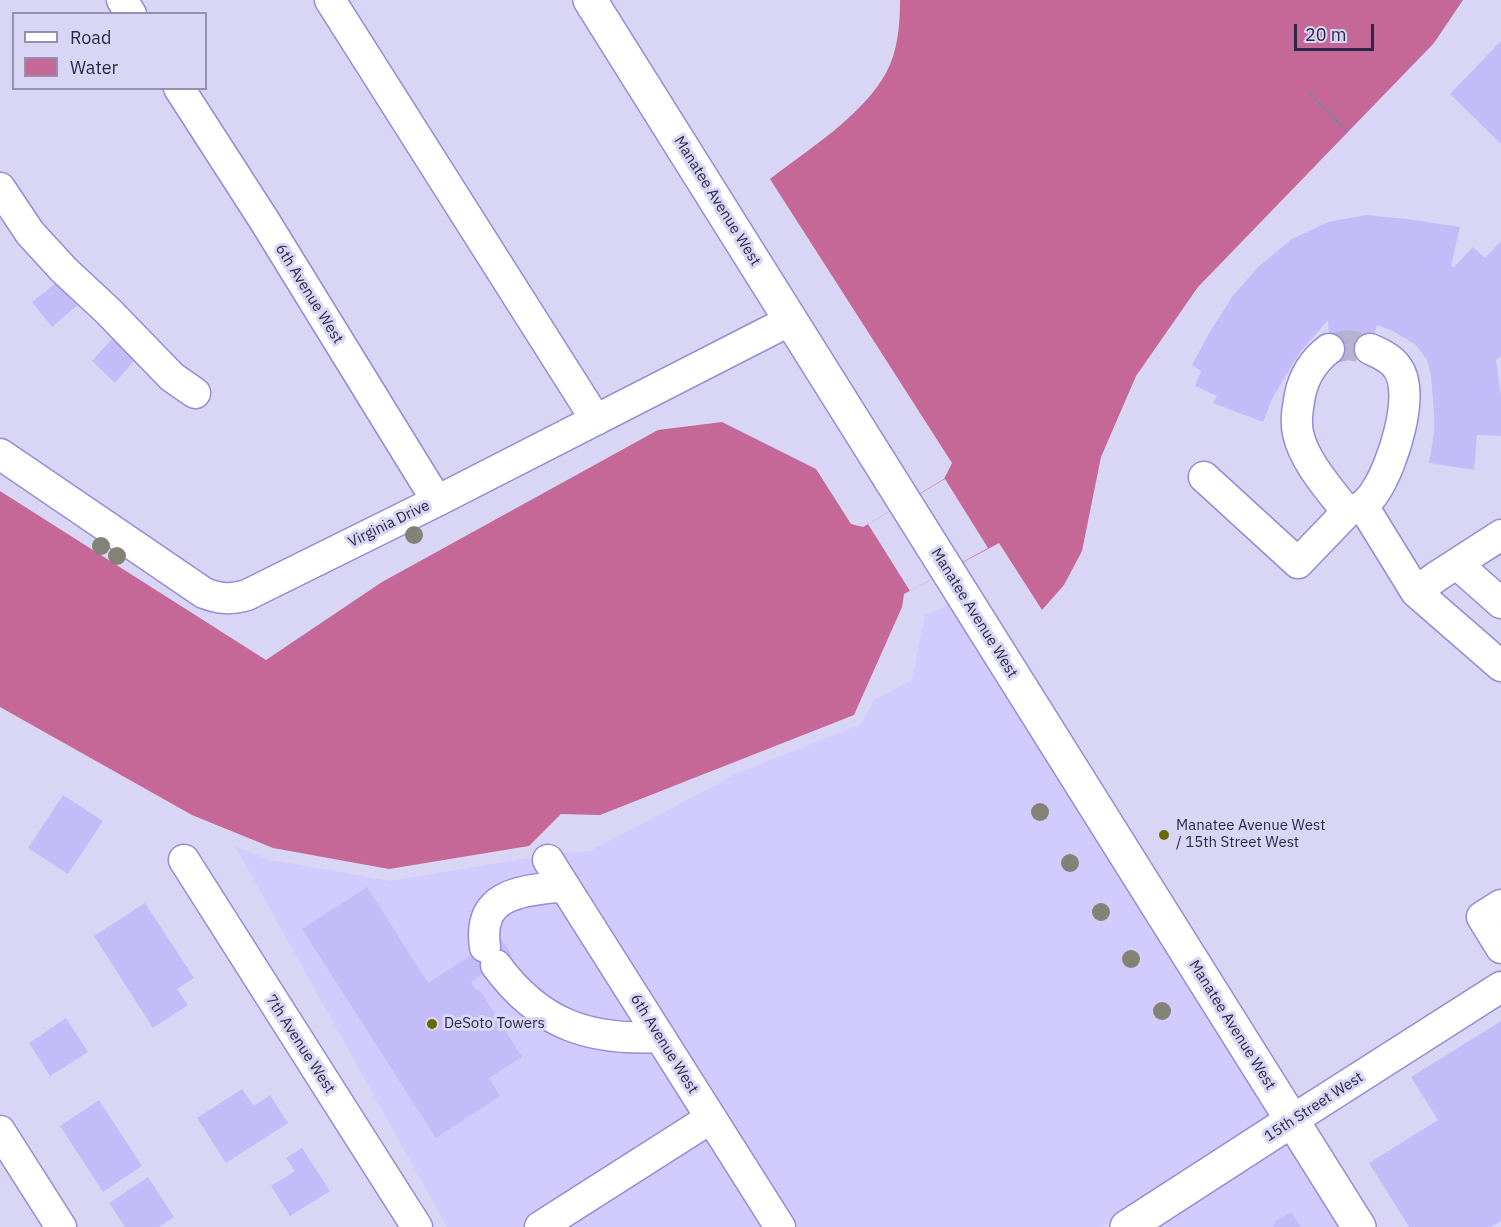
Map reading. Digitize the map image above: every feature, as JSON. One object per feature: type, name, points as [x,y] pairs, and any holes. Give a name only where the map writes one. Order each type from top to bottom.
[{"type":"main road","name":"Manatee Avenue West","points":[[590,0],[1359,1227]]},
{"type":"main road","name":"15th Street West","points":[[1127,1227],[1291,1120]]},
{"type":"street","points":[[330,0],[596,420]]},
{"type":"street","name":"6th Avenue West","points":[[180,90],[264,220],[437,501]]},
{"type":"street","points":[[0,188],[30,233],[64,270],[108,311],[172,377],[195,393]]},
{"type":"street","name":"Virginia Drive","points":[[0,454],[204,593],[223,600],[235,599],[437,501],[791,320]]},
{"type":"street","points":[[1329,349],[1312,366],[1302,386],[1298,408],[1298,433],[1316,471],[1355,509],[1436,578],[1501,666]]},
{"type":"street","points":[[1204,477],[1298,563],[1375,492],[1394,451],[1402,417],[1404,391],[1401,373],[1378,352],[1370,349]]},
{"type":"street","points":[[1436,578],[1501,535]]},
{"type":"street","points":[[1436,578],[1501,603]]},
{"type":"street","name":"7th Avenue West","points":[[184,860],[417,1227]]},
{"type":"street","name":"6th Avenue West","points":[[548,860],[780,1227]]},
{"type":"street","points":[[564,886],[517,892],[489,910],[485,919],[490,956],[511,986],[530,1004],[563,1023],[602,1036],[632,1039],[660,1037]]},
{"type":"street","points":[[1501,905],[1482,917],[1501,948]]},
{"type":"street","name":"15th Street West","points":[[1291,1120],[1501,987]]},
{"type":"street","points":[[540,1227],[711,1118]]},
{"type":"street","points":[[0,1131],[61,1227]]},
{"type":"path","points":[[1310,94],[1348,132]]},
{"type":"shaded area","points":[[951,604],[1271,1117],[1102,1227],[798,1227],[562,853],[590,851],[738,773],[861,724],[874,700],[912,680],[925,615]]},
{"type":"shaded area","points":[[235,846],[267,859],[390,881],[529,858],[762,1227],[447,1227]]},
{"type":"shaded area","points":[[1286,1140],[1340,1227],[1152,1227]]},
{"type":"water","points":[[900,0],[1463,0],[1434,43],[1198,287],[1136,376],[1101,457],[1082,551],[1064,585],[1042,610],[999,543],[904,594],[902,607],[854,715],[600,815],[561,814],[529,846],[389,869],[273,848],[192,815],[0,707],[0,491],[266,660],[382,582],[658,430],[722,422],[816,469],[851,524],[863,527],[944,479],[952,463],[770,179],[834,131],[876,89],[890,65],[896,47]]},
{"type":"pier","points":[[945,479],[988,548],[910,591],[868,524]]},
{"type":"building","points":[[1501,41],[1501,144],[1450,94]]},
{"type":"building","points":[[1366,215],[1460,227],[1451,266],[1454,267],[1473,247],[1485,258],[1501,241],[1501,356],[1496,360],[1501,395],[1501,436],[1477,435],[1474,470],[1429,463],[1434,433],[1434,414],[1431,375],[1427,360],[1416,345],[1391,330],[1377,325],[1366,362],[1348,358],[1330,358],[1328,320],[1300,352],[1272,399],[1263,422],[1213,403],[1217,396],[1195,386],[1201,371],[1192,365],[1232,297],[1258,267],[1292,239],[1328,222]]},
{"type":"building","points":[[60,280],[79,304],[52,327],[32,302]]},
{"type":"building","points":[[112,339],[135,360],[115,383],[92,361]]},
{"type":"building","points":[[63,795],[103,821],[68,874],[28,848]]},
{"type":"building","name":"DeSoto Towers","points":[[367,887],[428,983],[500,937],[512,955],[471,982],[477,991],[479,989],[522,1057],[489,1078],[500,1096],[436,1138],[302,929]]},
{"type":"building","points":[[145,903],[194,978],[177,989],[188,1005],[153,1028],[94,936]]},
{"type":"building","points":[[66,1018],[88,1052],[50,1076],[29,1043]]},
{"type":"building","points":[[1501,1021],[1501,1221],[1491,1227],[1409,1227],[1369,1163],[1438,1120],[1411,1077]]},
{"type":"building","points":[[242,1089],[254,1106],[270,1095],[288,1123],[226,1163],[197,1118]]},
{"type":"building","points":[[99,1100],[142,1166],[103,1192],[60,1126]]},
{"type":"building","points":[[302,1148],[330,1191],[290,1216],[271,1186],[295,1171],[286,1158]]},
{"type":"building","points":[[148,1177],[174,1217],[159,1227],[125,1227],[109,1203]]},
{"type":"building","points":[[1291,1212],[1301,1227],[1273,1227],[1276,1221]]},
{"type":"tunnel","points":[[1329,349],[1348,345],[1370,349]]},
{"type":"place","name":"Manatee Avenue West / 15th Street West","points":[[1164,835]]},
{"type":"place","name":"DeSoto Towers","points":[[432,1024]]}]
